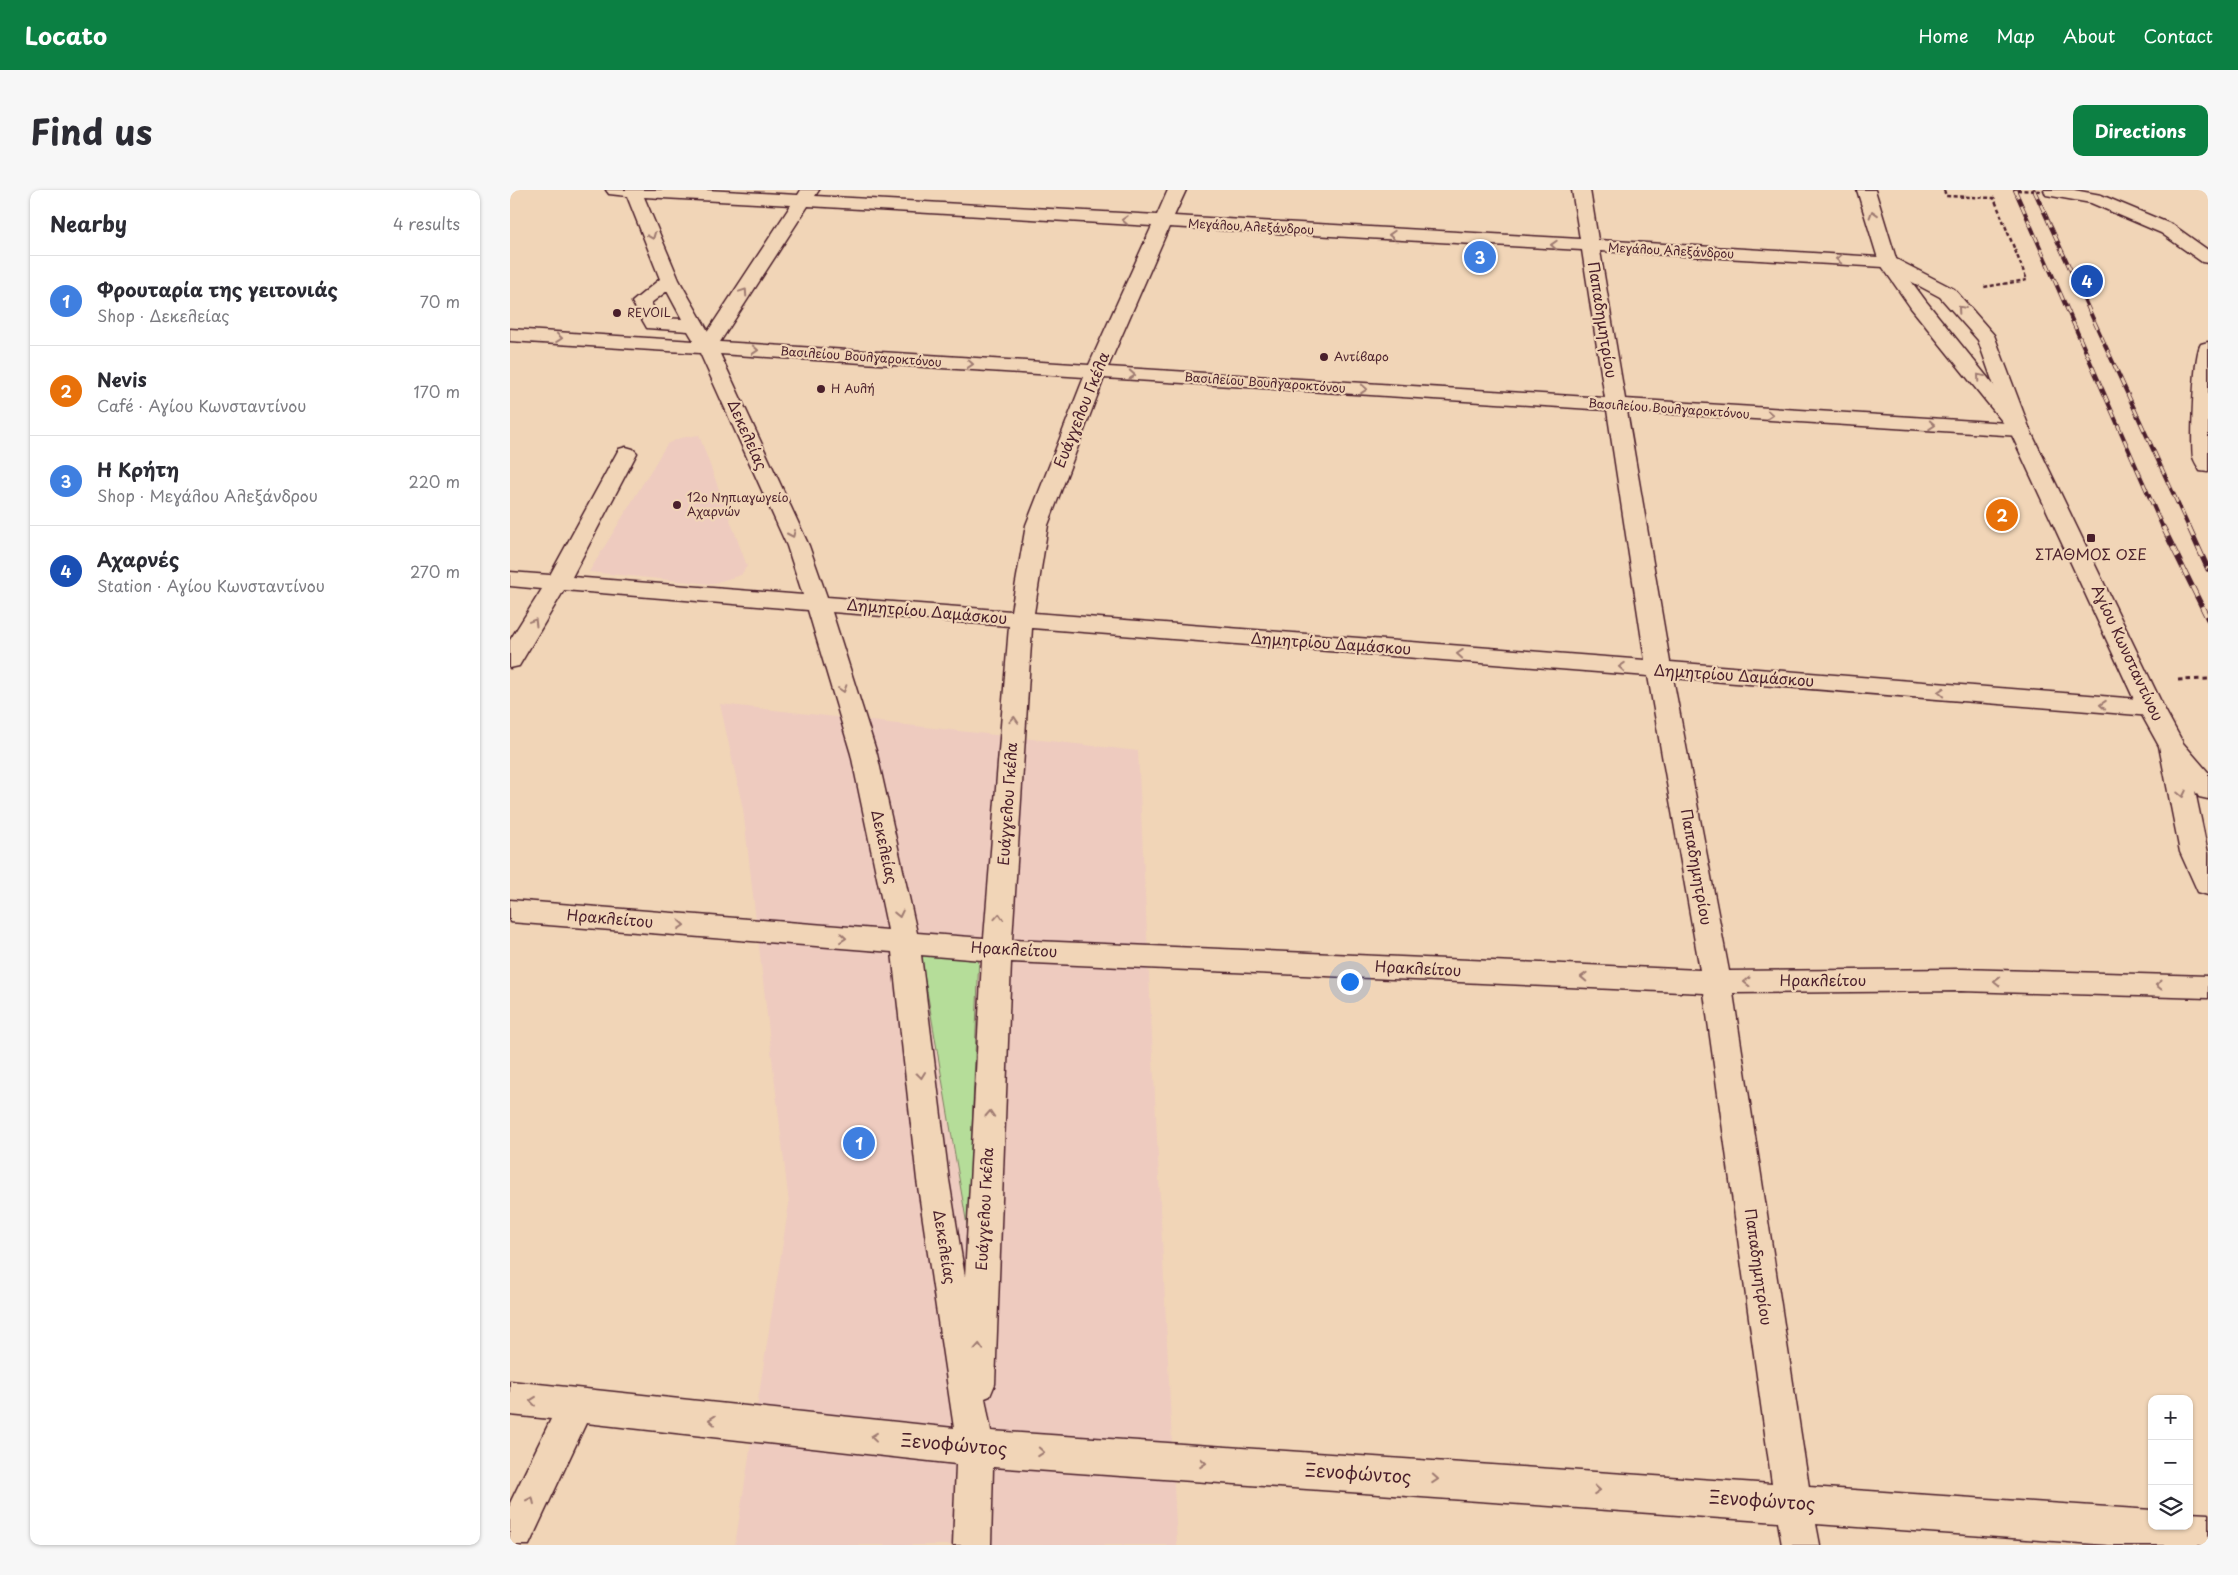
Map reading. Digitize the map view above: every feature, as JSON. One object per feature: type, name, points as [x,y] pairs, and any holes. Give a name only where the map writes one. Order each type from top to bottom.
[{"type":"street","name":"Μεγάλου Αλεξάνδρου","points":[[615,190],[807,195],[1163,222],[1888,262]]},
{"type":"street","name":"Δεκελείας","points":[[633,190],[670,280],[701,336],[798,546],[864,754],[906,944],[933,1180],[975,1448],[972,1545]]},
{"type":"street","name":"Ευάγγελου Γκέλα","points":[[975,1448],[997,950],[1021,620],[1037,525],[1096,372],[1177,190]]},
{"type":"street","name":"Παπαδημητρίου","points":[[1581,190],[1659,670],[1717,982],[1793,1503],[1801,1545]]},
{"type":"street","name":"Αγίου Κωνσταντίνου","points":[[1866,190],[1888,262],[1918,304],[2020,430]]},
{"type":"street","points":[[2047,191],[2095,199],[2167,229],[2208,258]]},
{"type":"street","points":[[605,340],[654,324],[701,336],[807,195]]},
{"type":"street","name":"Αγίου Κωνσταντίνου","points":[[1888,262],[1947,294],[1986,339],[2020,430],[2151,708],[2172,746],[2194,852],[2208,885]]},
{"type":"street","points":[[654,324],[641,302],[670,280]]},
{"type":"street","name":"Βασιλείου Βουλγαροκτόνου","points":[[510,335],[605,340],[701,336],[1096,372],[2020,430]]},
{"type":"street","points":[[2207,460],[2204,372],[2208,348]]},
{"type":"street","points":[[510,660],[557,583],[626,453]]},
{"type":"street","name":"Δημητρίου Δαμάσκου","points":[[510,580],[817,602],[1021,620],[2151,708]]},
{"type":"street","points":[[2172,746],[2208,790]]},
{"type":"street","name":"Ηρακλείτου","points":[[510,911],[997,950],[1717,982],[1961,980],[2208,987]]},
{"type":"street","name":"Ξενοφώντος","points":[[510,1398],[975,1448],[2208,1533]]},
{"type":"street","points":[[510,1544],[576,1405]]},
{"type":"path","points":[[1944,190],[1946,196],[1994,198],[2028,280],[1947,294]]},
{"type":"path","points":[[2017,190],[2047,191]]},
{"type":"path","points":[[2178,679],[2208,679]]},
{"type":"shaded area","name":"12ο Νηπιαγωγείο Αχαρνών","points":[[699,435],[747,566],[741,575],[711,584],[589,572],[667,444],[680,438]]},
{"type":"shaded area","points":[[720,704],[1138,751],[1177,1545],[735,1545],[789,1204],[743,809]]},
{"type":"green space","points":[[920,950],[979,955],[968,1231]]},
{"type":"railway","points":[[2015,190],[2163,528]]},
{"type":"railway","points":[[2034,190],[2189,528]]},
{"type":"railway","points":[[2163,527],[2208,619]]},
{"type":"railway","points":[[2189,527],[2208,569]]},
{"type":"place","name":"Η Κρήτη","points":[[1480,257]]},
{"type":"place","name":"Αχαρνές","points":[[2087,281]]},
{"type":"place","name":"REVOIL","points":[[617,313]]},
{"type":"place","name":"Αντίβαρο","points":[[1324,357]]},
{"type":"place","name":"Η Αυλή","points":[[821,389]]},
{"type":"place","name":"12ο Νηπιαγωγείο Αχαρνών","points":[[677,505]]},
{"type":"place","name":"Nevis","points":[[2002,515]]},
{"type":"place","name":"ΣΤΑΘΜΟΣ ΟΣΕ","points":[[2091,538]]},
{"type":"place","name":"Φρουταρία της γειτονιάς","points":[[859,1143]]}]
